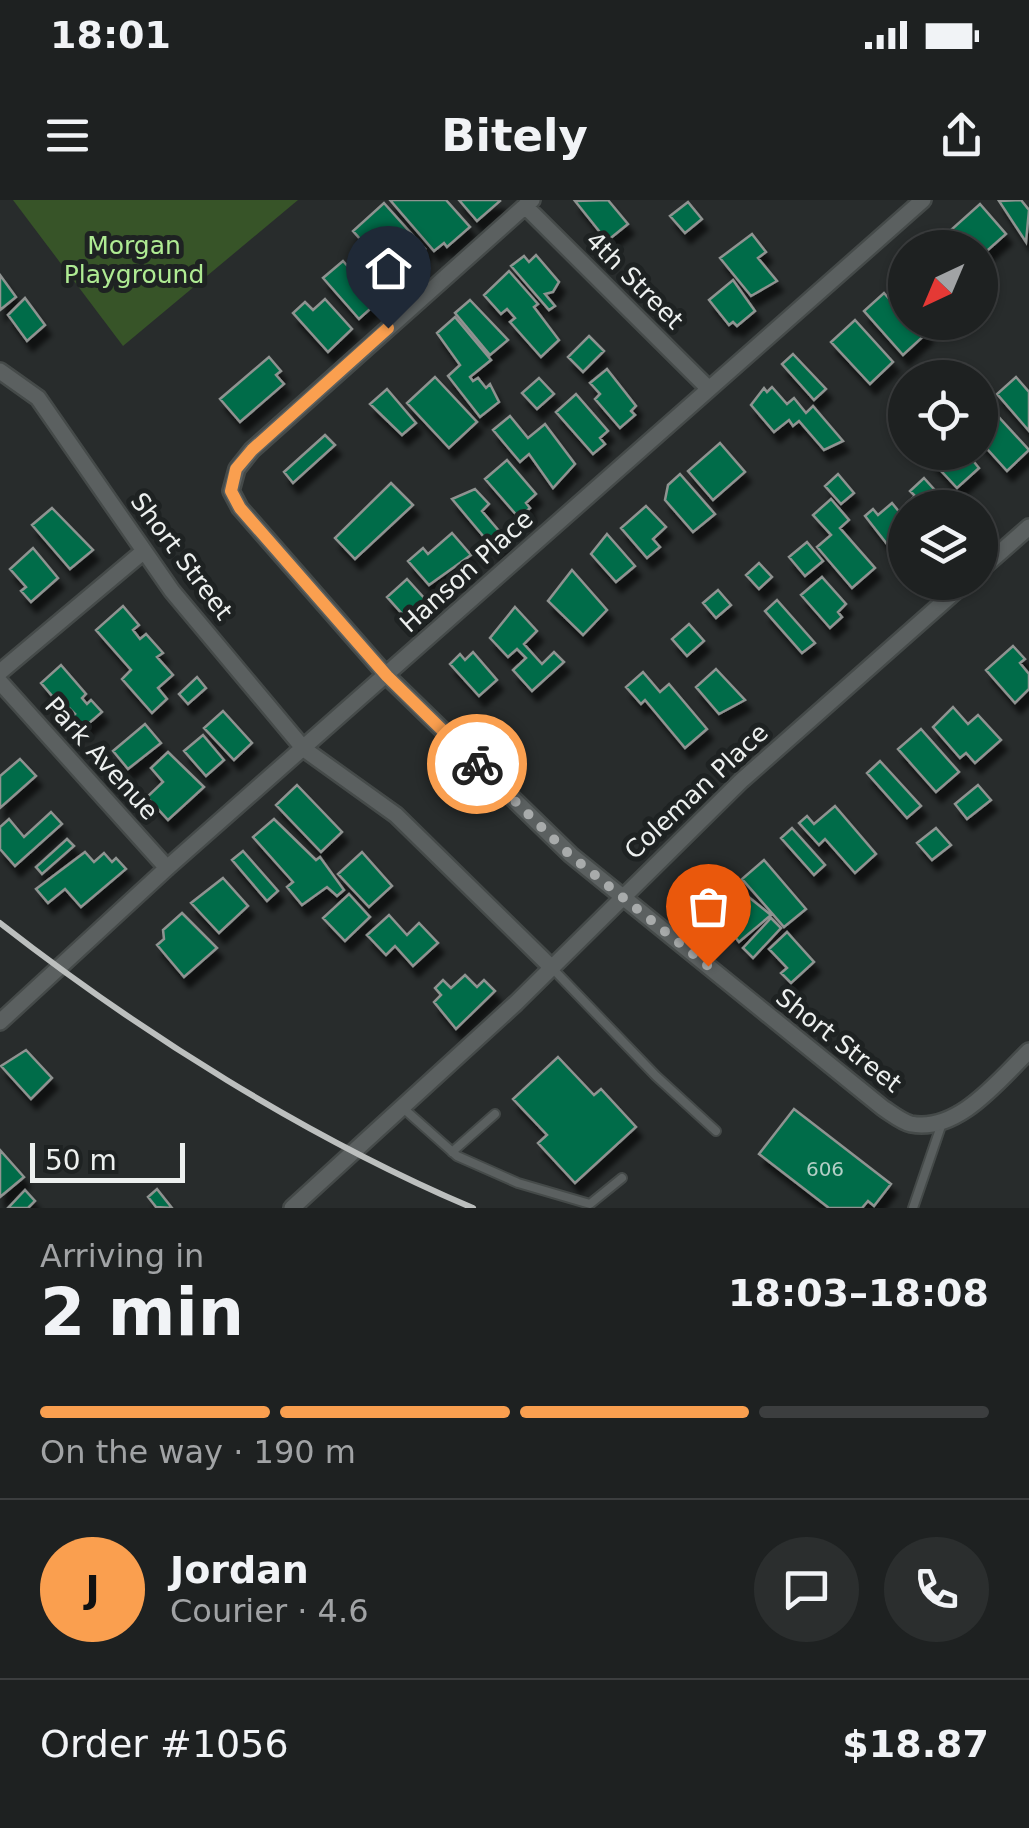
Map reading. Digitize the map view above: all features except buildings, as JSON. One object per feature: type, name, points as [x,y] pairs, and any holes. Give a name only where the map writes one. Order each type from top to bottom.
[{"type":"street","name":"Hanson Place","points":[[0,1022],[166,868],[923,200]]},
{"type":"street","name":"4th Street","points":[[529,203],[709,388]]},
{"type":"street","name":"Short Street","points":[[529,203],[252,450],[236,469],[231,491],[240,508],[387,676],[570,855],[883,1108],[910,1124],[936,1123]]},
{"type":"street","name":"Short Street","points":[[0,371],[38,398],[144,551],[304,749],[396,815],[551,967]]},
{"type":"street","points":[[998,554],[1029,527]]},
{"type":"street","points":[[0,672],[144,551]]},
{"type":"street","name":"Coleman Place","points":[[292,1208],[551,967],[741,780],[946,600]]},
{"type":"street","name":"Park Avenue","points":[[0,682],[166,868]]},
{"type":"street","points":[[936,1123],[976,1100],[1029,1051]]},
{"type":"lane","points":[[551,967],[656,1076],[716,1131]]},
{"type":"lane","points":[[401,1106],[452,1152],[518,1183],[590,1204],[622,1178]]},
{"type":"lane","points":[[452,1152],[495,1114]]},
{"type":"lane","points":[[913,1208],[936,1123]]},
{"type":"green space","name":"Morgan Playground","points":[[13,200],[298,200],[123,346]]},
{"type":"railway","points":[[0,923],[110,1004],[228,1080],[349,1149],[473,1208]]},
{"type":"way so far","points":[[477,764],[570,855],[708,966]]},
{"type":"route","points":[[388,328],[252,450],[236,469],[231,491],[240,508],[387,676],[477,764]]}]
